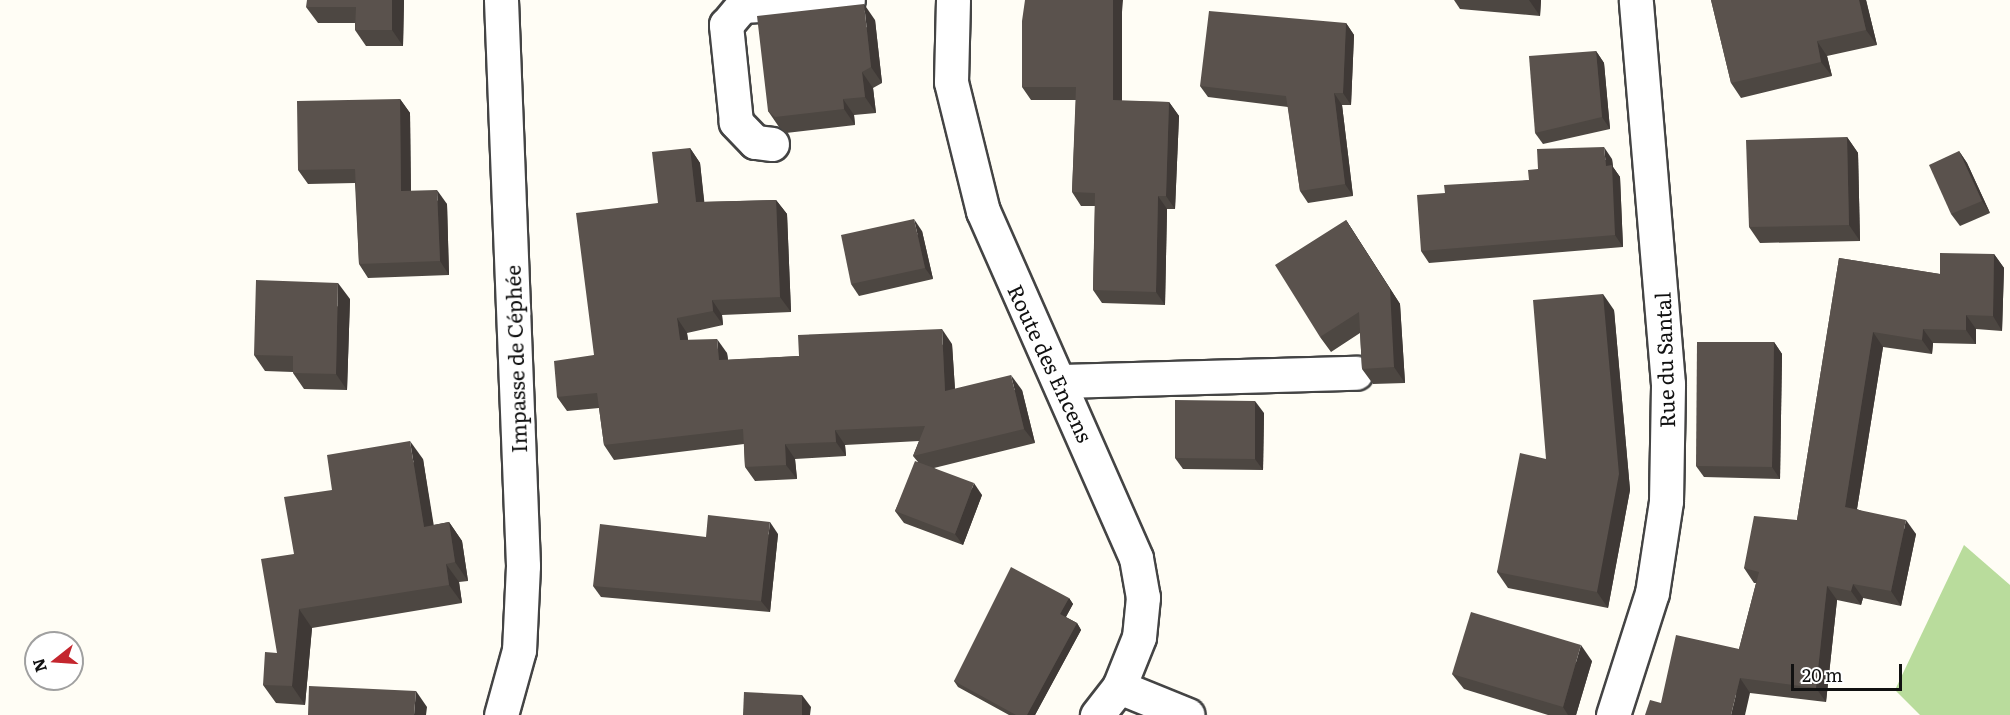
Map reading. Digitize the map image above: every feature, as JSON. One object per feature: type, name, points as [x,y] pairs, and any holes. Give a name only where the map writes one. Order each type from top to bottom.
[{"type":"street","name":"Impasse de Céphée","points":[[501,0],[523,566],[519,650],[501,715]]},
{"type":"street","points":[[772,144],[755,142],[736,122],[726,25],[742,6],[848,0]]},
{"type":"street","name":"Route des Encens","points":[[953,0],[951,82],[962,142],[1007,270],[1061,381],[1136,558],[1143,597],[1139,637],[1119,687],[1097,715]]},
{"type":"street","name":"Rue du Santal","points":[[1612,715],[1652,593],[1666,501],[1668,384],[1636,0]]},
{"type":"street","points":[[1061,381],[1356,373]]},
{"type":"street","points":[[1119,687],[1188,715]]},
{"type":"green space","points":[[1964,545],[2010,585],[2010,715],[1920,715],[1895,690]]},
{"type":"building","points":[[307,0],[392,0],[392,30],[355,30],[356,7],[306,7]]},
{"type":"building","points":[[1025,0],[1113,0],[1113,100],[1169,102],[1166,196],[1158,196],[1156,292],[1093,290],[1095,193],[1072,192],[1076,87],[1022,87],[1022,21]]},
{"type":"building","points":[[1711,0],[1859,0],[1866,30],[1817,41],[1821,62],[1731,83]]},
{"type":"building","points":[[864,4],[871,67],[862,72],[865,97],[843,99],[844,109],[775,117],[768,111],[757,16]]},
{"type":"building","points":[[1209,11],[1346,23],[1343,93],[1334,93],[1345,184],[1300,191],[1286,96],[1200,86]]},
{"type":"building","points":[[1596,51],[1602,117],[1535,133],[1529,56]]},
{"type":"building","points":[[400,99],[401,191],[437,190],[440,261],[359,264],[355,169],[298,170],[297,101]]},
{"type":"building","points":[[1847,137],[1849,225],[1749,227],[1746,140]]},
{"type":"building","points":[[1604,147],[1606,166],[1612,165],[1615,235],[1421,251],[1417,195],[1445,193],[1444,185],[1529,180],[1528,170],[1538,169],[1537,149]]},
{"type":"building","points":[[690,148],[696,202],[776,200],[780,297],[712,300],[713,311],[677,318],[680,340],[717,339],[719,360],[799,356],[798,335],[942,329],[945,391],[1011,375],[1024,429],[913,456],[925,426],[835,430],[836,442],[785,444],[786,465],[745,467],[743,429],[604,445],[597,393],[557,397],[554,361],[594,355],[576,213],[658,203],[652,152]]},
{"type":"building","points":[[1959,151],[1982,201],[1951,214],[1929,165]]},
{"type":"building","points":[[914,219],[925,268],[851,284],[841,235]]},
{"type":"building","points":[[1346,220],[1390,289],[1394,367],[1362,369],[1359,312],[1320,337],[1275,265]]},
{"type":"building","points":[[1940,253],[1994,254],[1993,316],[1966,315],[1966,330],[1923,329],[1922,340],[1873,332],[1845,507],[1906,520],[1891,591],[1853,584],[1851,591],[1827,586],[1816,688],[1740,678],[1731,715],[1645,715],[1650,700],[1661,703],[1676,635],[1739,649],[1759,572],[1744,568],[1754,516],[1797,520],[1839,258],[1940,274]]},
{"type":"building","points":[[256,280],[338,283],[336,374],[293,373],[293,356],[254,355]]},
{"type":"building","points":[[1603,294],[1619,474],[1597,592],[1497,572],[1520,453],[1546,459],[1533,300]]},
{"type":"building","points":[[1697,342],[1774,342],[1772,467],[1696,466]]},
{"type":"building","points":[[1175,400],[1255,401],[1255,459],[1175,458]]},
{"type":"building","points":[[410,441],[424,527],[449,522],[455,562],[446,564],[449,585],[299,609],[292,686],[263,685],[265,652],[277,653],[261,559],[294,554],[284,497],[332,490],[327,455]]},
{"type":"building","points":[[915,461],[974,483],[955,534],[895,511]]},
{"type":"building","points":[[708,515],[770,522],[761,601],[593,586],[600,524],[706,537]]},
{"type":"building","points":[[1011,567],[1069,598],[1060,614],[1077,623],[1027,715],[1016,715],[954,681]]},
{"type":"building","points":[[1471,612],[1581,645],[1563,707],[1452,674]]},
{"type":"building","points":[[309,686],[416,691],[414,715],[308,715]]},
{"type":"building","points":[[744,692],[802,695],[802,715],[743,715]]}]
